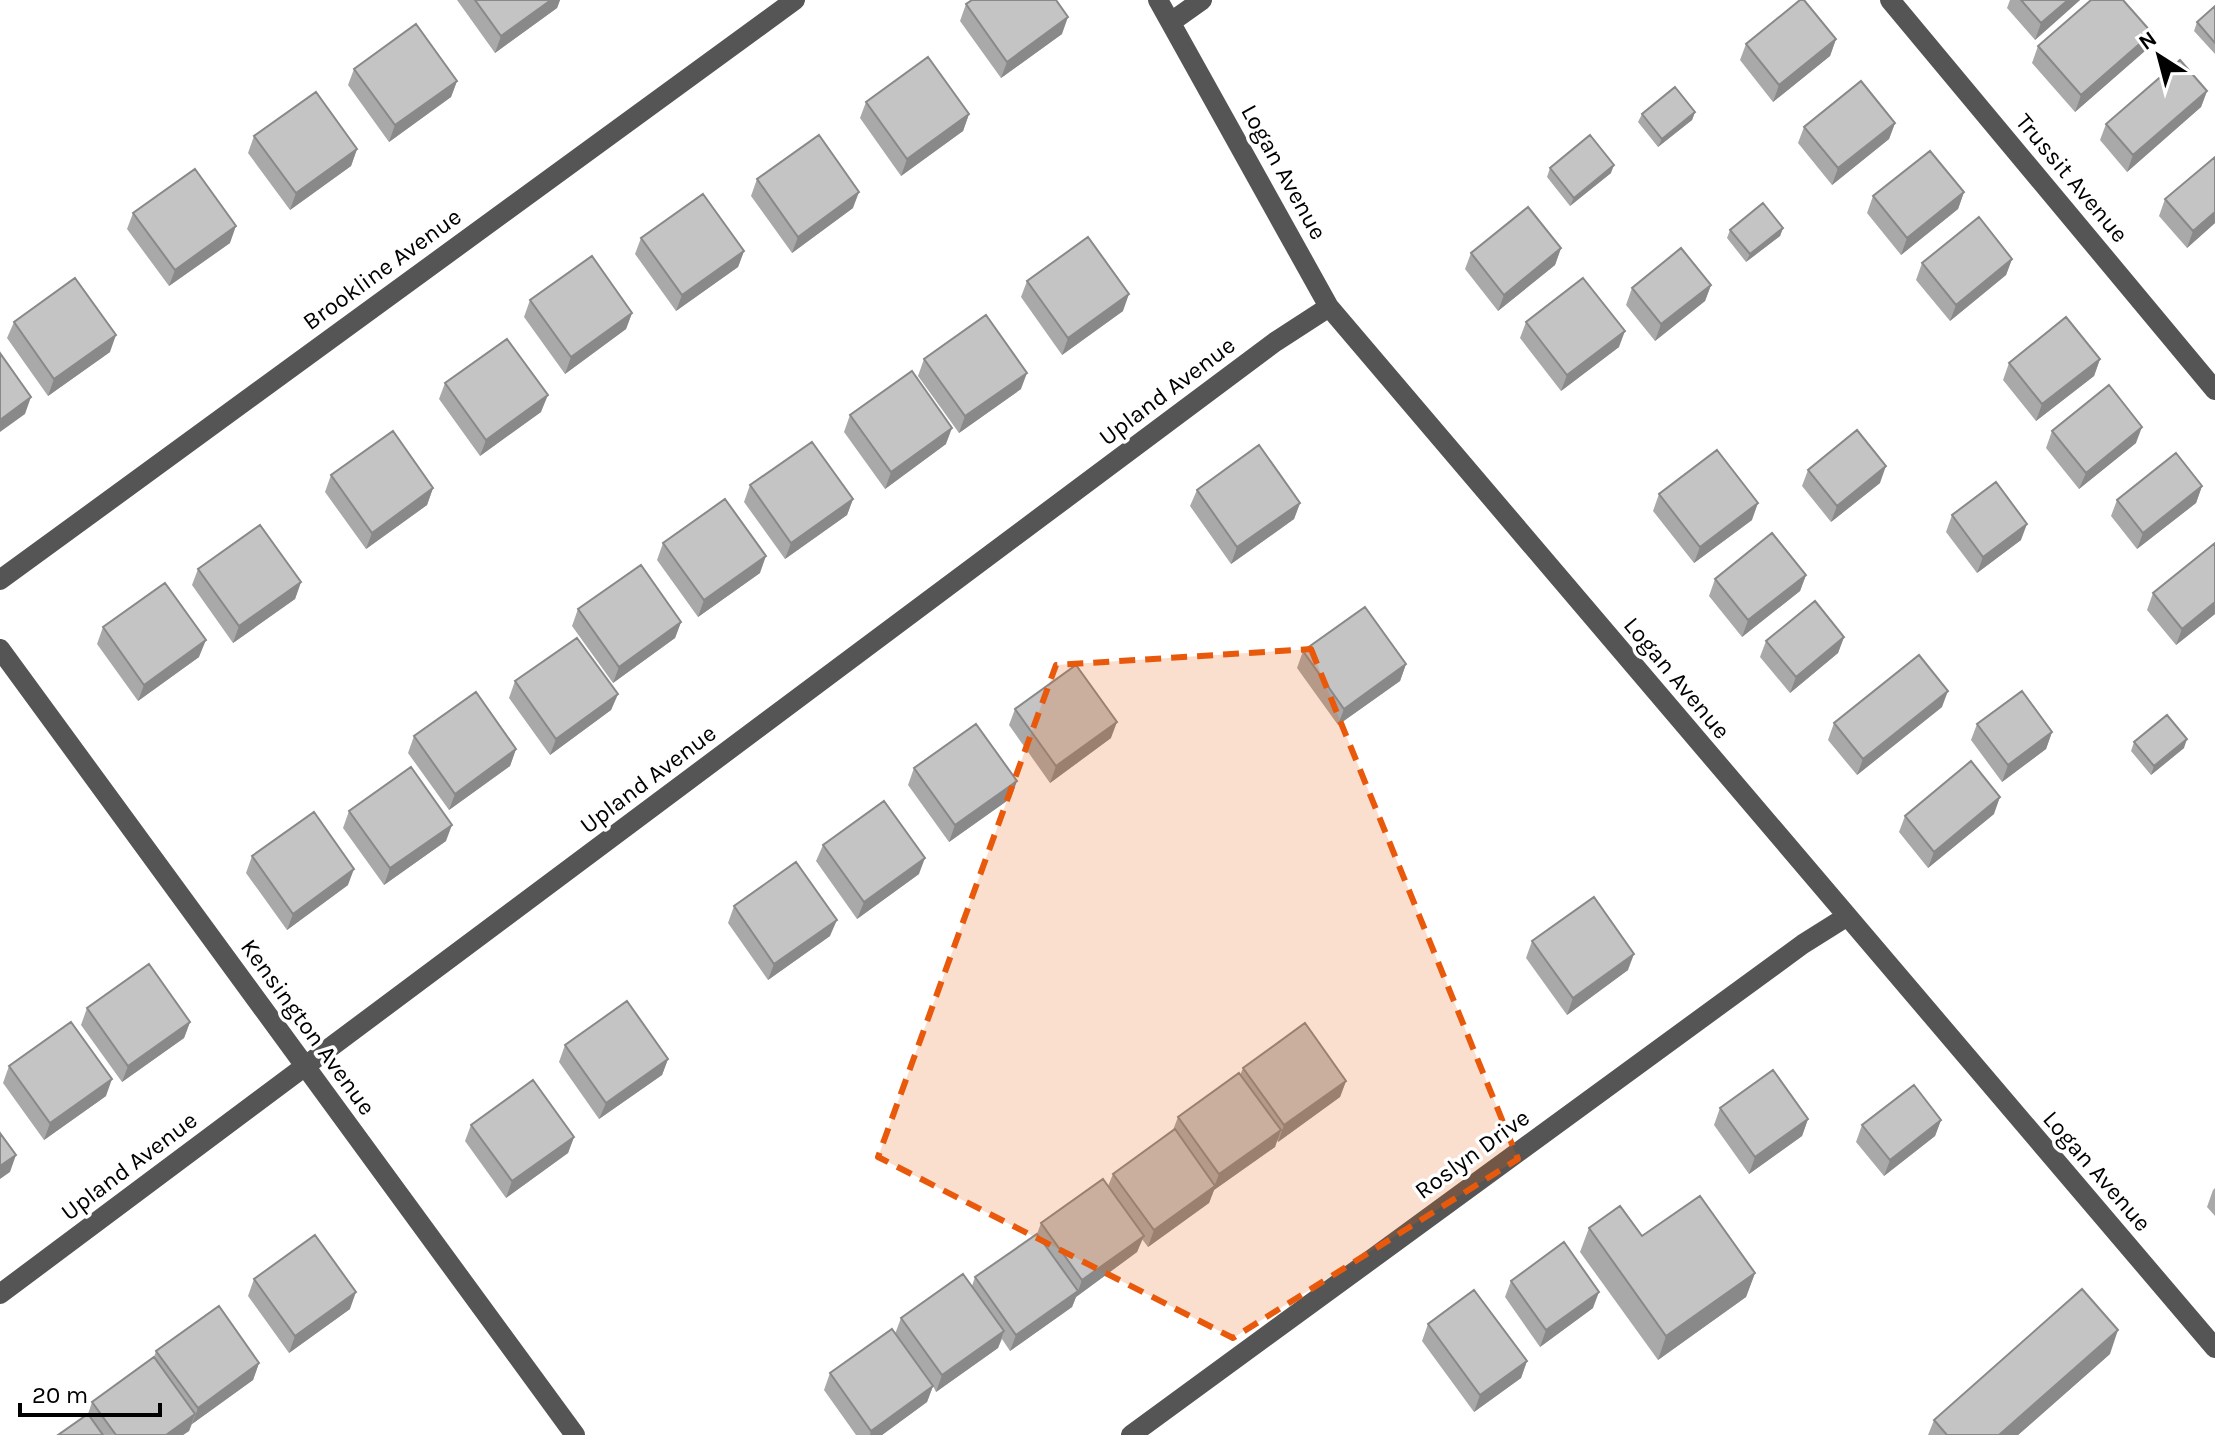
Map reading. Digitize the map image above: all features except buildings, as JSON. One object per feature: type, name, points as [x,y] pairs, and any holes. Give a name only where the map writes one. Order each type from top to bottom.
[{"type":"street","name":"Brookline Avenue","points":[[0,580],[795,0]]},
{"type":"street","name":"Logan Avenue","points":[[1158,0],[1329,307],[2215,1348]]},
{"type":"street","points":[[1171,22],[1202,0]]},
{"type":"street","name":"Trussit Avenue","points":[[1890,0],[2215,390]]},
{"type":"street","name":"Upland Avenue","points":[[0,1294],[1249,361],[1329,307]]},
{"type":"street","name":"Kensington Avenue","points":[[0,649],[575,1435]]},
{"type":"street","name":"Roslyn Drive","points":[[1131,1435],[1803,944],[1846,917]]},
{"type":"highlighted area","points":[[1311,649],[1518,1159],[1233,1338],[878,1157],[1056,665]]}]
